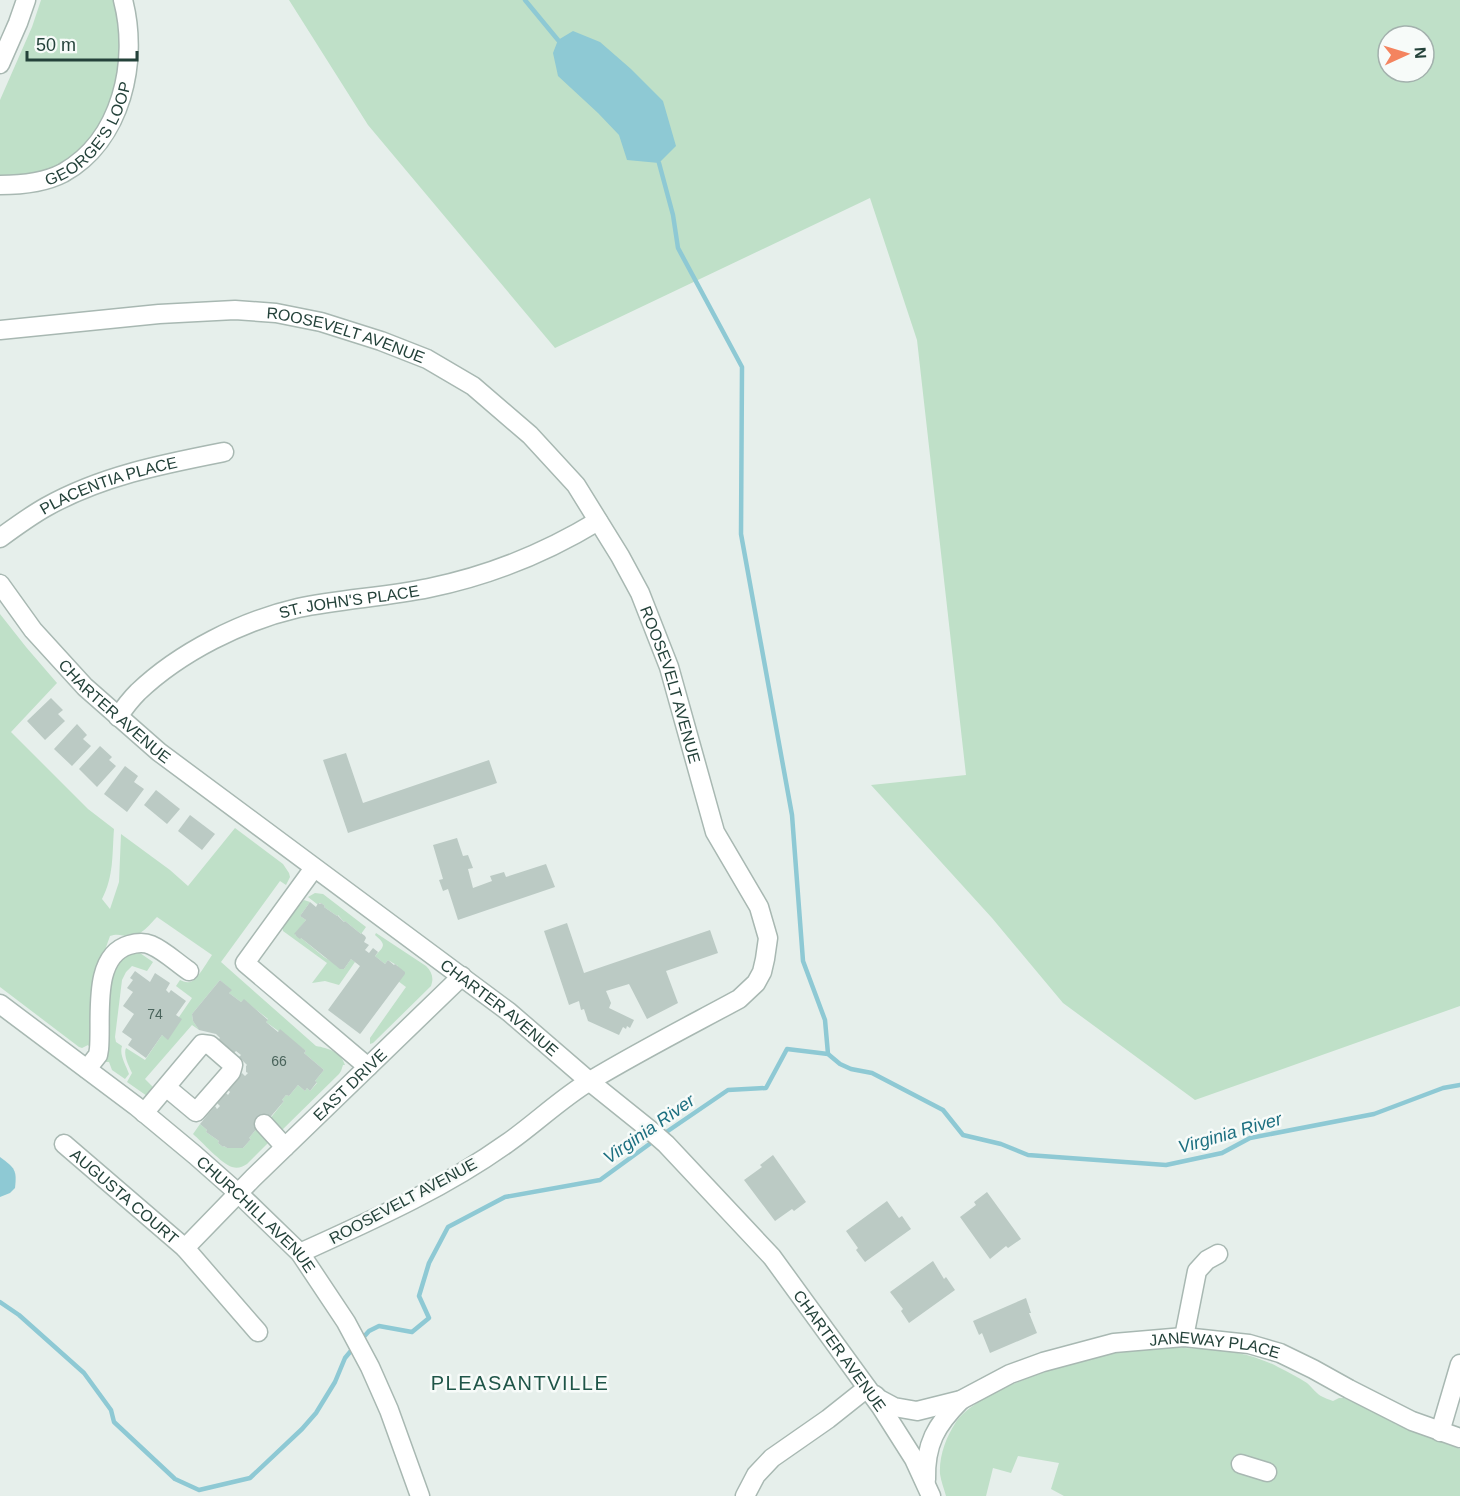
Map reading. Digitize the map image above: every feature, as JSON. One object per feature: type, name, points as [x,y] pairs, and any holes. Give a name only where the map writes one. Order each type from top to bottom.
[{"type":"street","points":[[0,64],[26,0]]},
{"type":"street","name":"GEORGE'S LOOP","points":[[0,185],[44,180],[64,172],[87,154],[105,133],[118,108],[129,58],[123,0]]},
{"type":"street","name":"ROOSEVELT AVENUE","points":[[0,330],[159,314],[235,310],[276,313],[310,320],[381,341],[427,359],[473,386],[530,435],[576,485],[620,556],[640,593],[669,667],[715,832],[759,907],[768,938],[765,959],[756,983],[739,999],[589,1081],[506,1144],[449,1180],[380,1216],[300,1253]]},
{"type":"street","name":"PLACENTIA PLACE","points":[[0,538],[47,507],[111,478],[167,463],[224,452]]},
{"type":"street","name":"ST. JOHN'S PLACE","points":[[118,717],[137,693],[176,661],[256,620],[298,608],[430,588],[468,578],[519,561],[572,536],[598,520]]},
{"type":"street","name":"CHARTER AVENUE","points":[[0,584],[33,630],[85,687],[159,752],[509,1012],[666,1144],[772,1257],[901,1437],[928,1490]]},
{"type":"street","points":[[314,868],[245,963],[368,1067]]},
{"type":"street","points":[[87,1069],[98,1055],[104,975],[112,955],[118,949],[126,945],[145,943],[189,971]]},
{"type":"street","name":"EAST DRIVE","points":[[238,1193],[462,976]]},
{"type":"street","name":"CHURCHILL AVENUE","points":[[0,1004],[144,1113],[195,1155],[300,1253],[350,1329],[366,1359],[389,1410],[420,1496]]},
{"type":"street","points":[[144,1113],[166,1087]]},
{"type":"street","points":[[264,1124],[285,1147]]},
{"type":"street","name":"AUGUSTA COURT","points":[[64,1144],[184,1248],[258,1332]]},
{"type":"street","name":"AUGUSTA COURT","points":[[184,1248],[238,1193]]},
{"type":"street","points":[[1184,1337],[1197,1271],[1207,1260],[1218,1254]]},
{"type":"street","name":"JANEWAY PLACE","points":[[867,1388],[879,1399],[894,1407],[917,1411],[961,1400],[1010,1374],[1043,1362],[1114,1343],[1184,1337],[1249,1344],[1280,1353],[1412,1421],[1460,1438]]},
{"type":"street","points":[[1440,1432],[1460,1364]]},
{"type":"street","points":[[745,1496],[756,1475],[772,1458],[828,1419],[867,1388]]},
{"type":"street","name":"JANEWAY PLACE","points":[[928,1490],[925,1465],[933,1436],[945,1416],[961,1400]]},
{"type":"street","points":[[1241,1464],[1267,1472]]},
{"type":"green space","points":[[41,0],[116,0],[122,62],[111,107],[91,141],[62,166],[34,176],[0,177],[0,100],[32,27]]},
{"type":"green space","points":[[289,0],[1460,0],[1460,1006],[1195,1100],[1063,1003],[992,918],[871,785],[966,775],[917,340],[870,198],[555,348],[368,125]]},
{"type":"green space","points":[[0,614],[57,683],[11,732],[88,809],[114,829],[111,874],[102,899],[110,909],[119,882],[121,834],[188,886],[235,828],[283,864],[289,873],[290,877],[286,885],[280,881],[221,962],[316,1046],[329,1049],[337,1054],[345,1065],[339,1074],[280,1132],[269,1120],[284,1101],[282,1100],[286,1095],[289,1096],[298,1085],[305,1091],[307,1088],[310,1091],[324,1070],[304,1053],[306,1051],[266,1022],[268,1019],[244,1000],[241,1002],[229,993],[231,990],[220,980],[192,1014],[193,1021],[199,1030],[192,1025],[145,1079],[154,1088],[147,1096],[127,1082],[132,1073],[126,1057],[126,1048],[145,1060],[162,1035],[168,1039],[192,998],[176,986],[180,980],[193,981],[212,955],[157,917],[145,930],[134,936],[110,936],[100,964],[91,1049],[88,1045],[79,1047],[0,987]]},
{"type":"green space","points":[[315,893],[323,894],[366,927],[361,934],[321,903],[317,904],[308,897]]},
{"type":"green space","points":[[304,900],[310,902],[300,916],[306,920],[295,934],[296,936],[344,969],[351,959],[355,962],[339,985],[325,981],[312,983],[327,963],[283,931],[282,925],[297,904],[300,905]]},
{"type":"green space","points":[[376,933],[426,966],[431,973],[432,980],[431,986],[370,1044],[370,1038],[406,987],[398,981],[398,966],[388,960],[385,964],[375,956],[383,946],[375,935]]},
{"type":"green space","points":[[137,951],[153,962],[147,971],[132,966],[122,980],[115,1037],[116,1042],[122,1046],[122,1056],[129,1074],[125,1079],[112,1070],[109,1062],[104,1062],[107,1006],[118,965],[125,956]]},
{"type":"green space","points":[[200,1124],[207,1130],[206,1132],[219,1141],[218,1143],[227,1148],[243,1148],[259,1126],[271,1140],[247,1164],[234,1168],[223,1162],[193,1134]]},
{"type":"green space","points":[[1150,1348],[1216,1350],[1263,1360],[1304,1381],[1325,1398],[1333,1401],[1344,1398],[1395,1424],[1460,1449],[1460,1496],[1064,1496],[1051,1489],[1059,1463],[1018,1456],[1011,1473],[993,1468],[986,1496],[946,1496],[940,1474],[942,1454],[952,1428],[966,1411],[997,1392],[1054,1369],[1102,1355]]},
{"type":"water","points":[[573,31],[600,42],[663,101],[676,146],[659,163],[627,160],[619,135],[558,76],[553,53],[558,40]]},
{"type":"water","points":[[0,1157],[12,1167],[16,1177],[15,1188],[0,1197]]},
{"type":"building","points":[[51,698],[63,710],[58,714],[65,721],[45,740],[27,721]]},
{"type":"building","points":[[77,724],[87,735],[83,739],[91,746],[72,766],[54,749]]},
{"type":"building","points":[[100,746],[112,757],[109,760],[116,766],[97,787],[79,769]]},
{"type":"building","points":[[346,753],[363,803],[489,760],[497,783],[348,833],[323,760]]},
{"type":"building","points":[[125,766],[138,776],[134,782],[144,789],[127,812],[104,794]]},
{"type":"building","points":[[156,790],[180,809],[167,824],[144,805]]},
{"type":"building","points":[[190,815],[215,834],[202,850],[178,831]]},
{"type":"building","points":[[457,838],[463,856],[468,855],[473,868],[468,869],[473,888],[492,881],[490,876],[504,872],[506,877],[546,864],[555,887],[458,920],[448,889],[443,891],[439,880],[443,879],[433,845]]},
{"type":"building","points":[[310,902],[316,907],[318,903],[321,903],[365,936],[364,942],[369,945],[365,950],[369,953],[373,948],[378,952],[375,956],[385,964],[388,960],[405,972],[360,1034],[328,1010],[360,966],[351,959],[344,969],[340,969],[294,934],[306,920],[300,916]]},
{"type":"building","points":[[567,923],[584,973],[710,930],[718,953],[666,971],[678,1003],[647,1019],[629,984],[606,991],[611,1003],[609,1008],[634,1020],[630,1028],[623,1027],[619,1035],[588,1021],[584,1009],[581,1010],[579,1001],[569,1005],[544,931]]},
{"type":"building","points":[[135,971],[150,982],[155,973],[170,983],[166,990],[169,993],[171,990],[186,1001],[176,1015],[182,1019],[168,1040],[162,1035],[146,1058],[128,1045],[132,1039],[122,1032],[134,1014],[123,1006],[133,992],[127,988],[133,980],[130,978]]},
{"type":"building","points":[[220,980],[232,990],[229,993],[241,1002],[244,999],[268,1020],[266,1022],[278,1032],[280,1029],[324,1070],[310,1091],[307,1088],[305,1091],[298,1085],[289,1096],[286,1095],[282,1100],[284,1101],[261,1128],[259,1126],[243,1148],[223,1147],[200,1124],[215,1106],[217,1109],[220,1106],[217,1103],[226,1093],[228,1095],[230,1092],[228,1090],[242,1073],[245,1076],[248,1073],[246,1072],[247,1065],[239,1057],[241,1055],[236,1051],[233,1054],[218,1040],[220,1038],[216,1034],[199,1030],[193,1021],[192,1014]]},
{"type":"building","points":[[773,1155],[806,1202],[775,1221],[744,1180],[762,1167],[760,1165]]},
{"type":"building","points":[[987,1192],[1021,1239],[1008,1248],[1006,1246],[990,1259],[960,1217],[976,1205],[974,1202]]},
{"type":"building","points":[[887,1201],[899,1218],[902,1216],[911,1229],[865,1262],[846,1231]]},
{"type":"building","points":[[933,1261],[944,1279],[946,1277],[955,1290],[909,1323],[901,1311],[903,1309],[890,1292]]},
{"type":"building","points":[[1026,1298],[1037,1333],[990,1353],[982,1333],[979,1335],[973,1321]]},
{"type":"waterway","points":[[525,0],[558,40]]},
{"type":"waterway","points":[[659,163],[673,215],[678,248],[742,367],[741,534],[792,815],[803,961],[825,1020],[828,1054]]},
{"type":"waterway","name":"Virginia River","points":[[662,1135],[728,1090],[766,1088],[787,1049],[828,1054],[840,1064],[851,1069],[872,1073],[943,1110],[963,1135],[1001,1144],[1028,1155],[1166,1165],[1222,1153],[1250,1138],[1374,1114],[1443,1088],[1460,1085]]},
{"type":"waterway","name":"Virginia River","points":[[361,1340],[369,1331],[379,1326],[412,1332],[429,1318],[419,1296],[429,1263],[448,1227],[505,1197],[600,1180],[655,1140]]},
{"type":"waterway","name":"Virginia River","points":[[0,1302],[19,1315],[84,1373],[111,1410],[114,1422],[175,1479],[199,1490],[250,1478],[316,1413],[335,1382],[345,1358],[355,1346]]},
{"type":"district","name":"PLEASANTVILLE","points":[[520,1383]]}]
